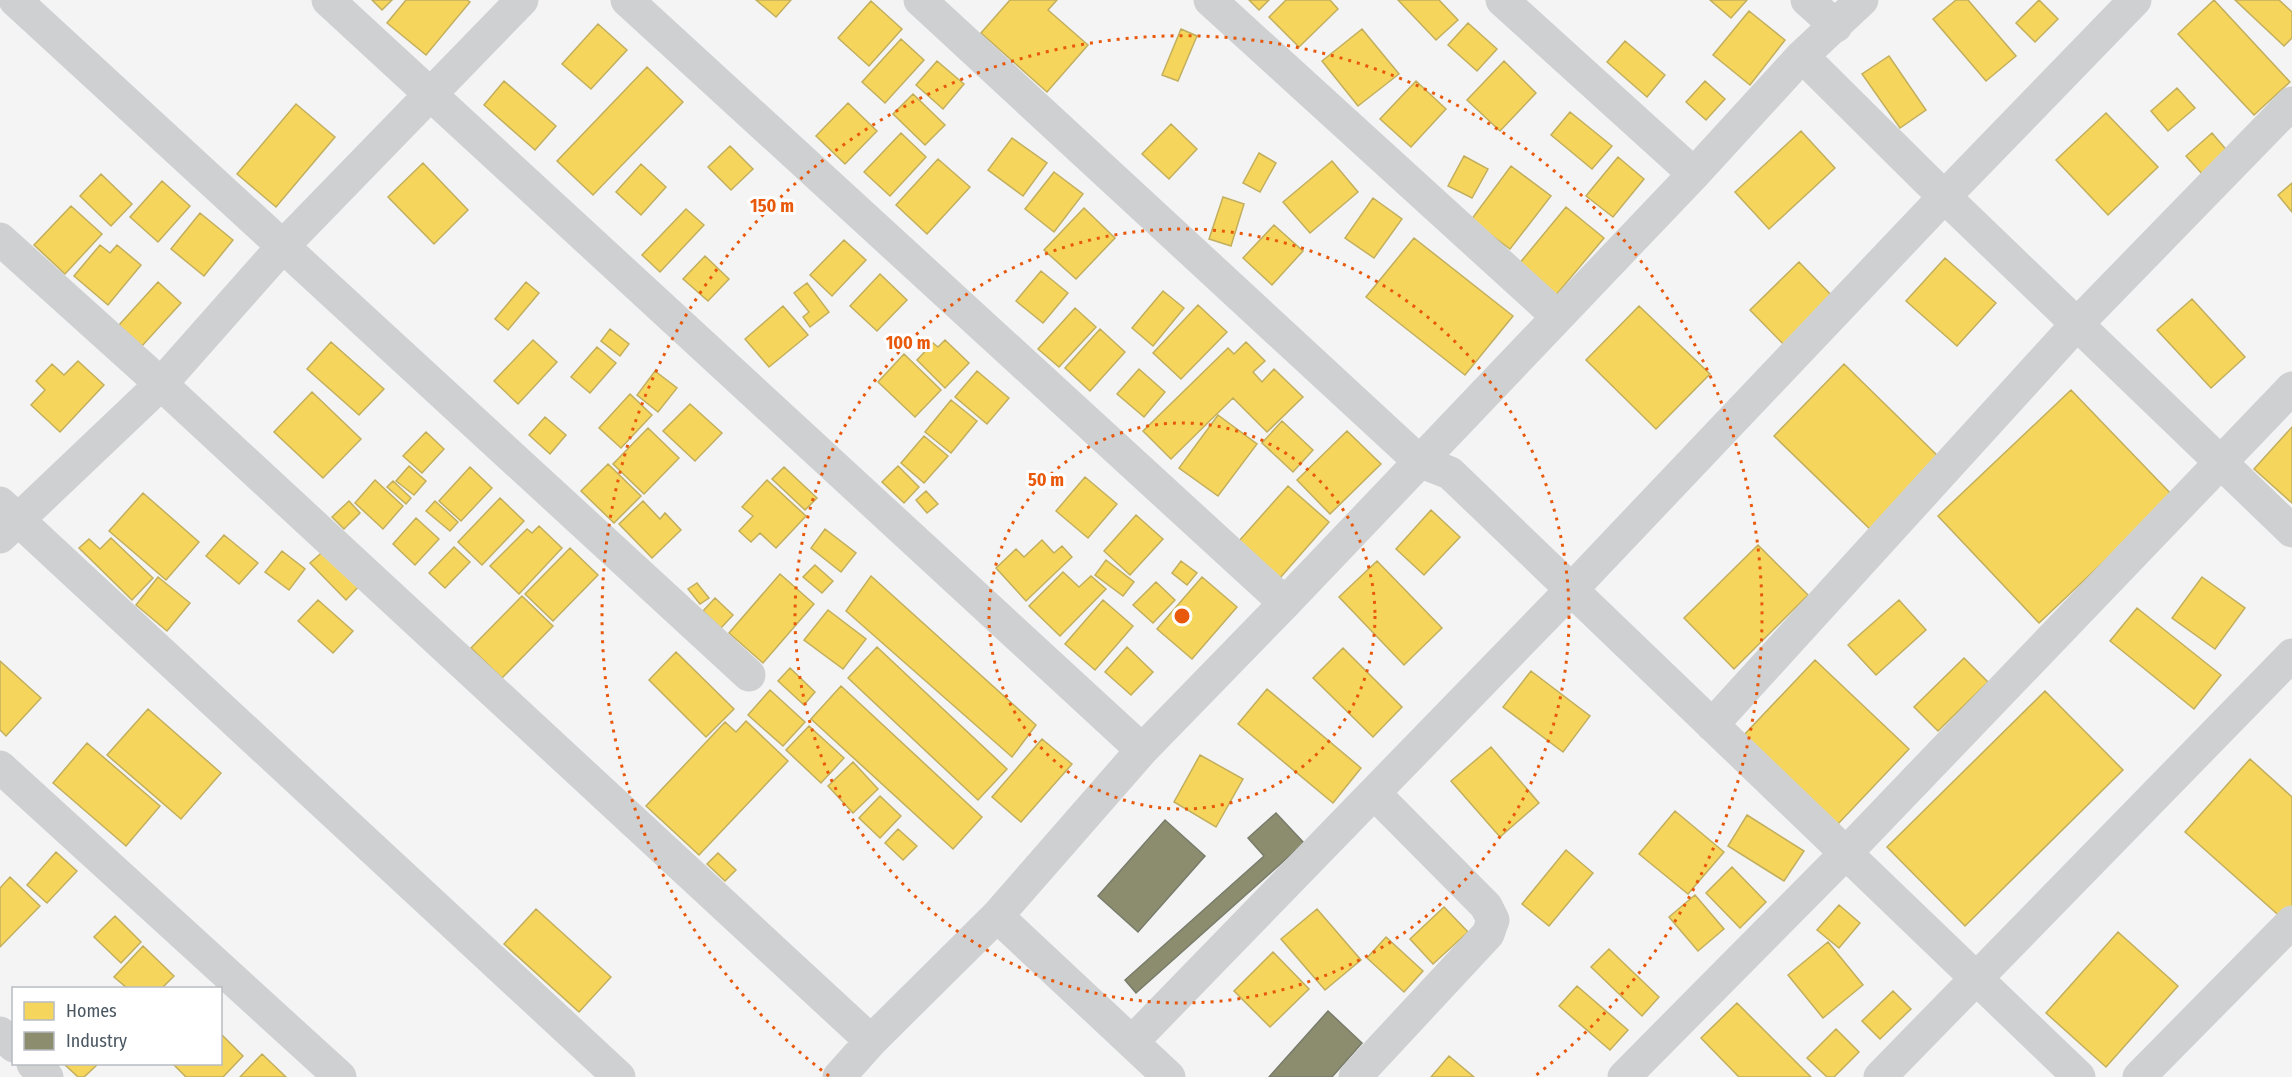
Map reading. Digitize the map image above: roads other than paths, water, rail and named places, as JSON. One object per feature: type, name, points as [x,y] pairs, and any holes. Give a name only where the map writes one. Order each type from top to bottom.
[{"type":"street","points":[[15,0],[749,675]]},
{"type":"street","points":[[328,0],[1142,750]]},
{"type":"street","points":[[522,0],[284,245],[161,384],[6,520],[619,1077]]},
{"type":"street","points":[[627,0],[1285,603]]},
{"type":"street","points":[[920,0],[1419,461],[1450,472],[2079,1077]]},
{"type":"street","points":[[1210,0],[1557,316]]},
{"type":"street","points":[[1503,0],[1694,174]]},
{"type":"street","points":[[1808,0],[1836,26]]},
{"type":"street","points":[[839,1077],[997,916],[1142,750],[1694,174],[1802,56],[1862,0]]},
{"type":"street","points":[[1132,1042],[1572,589],[1945,196],[2135,0]]},
{"type":"street","points":[[1802,56],[2292,531]]},
{"type":"street","points":[[1712,725],[2077,324],[2292,103]]},
{"type":"street","points":[[0,239],[161,384],[872,1041]]},
{"type":"street","points":[[1624,1077],[1846,853],[2292,388]]},
{"type":"street","points":[[1880,1077],[2292,655]]},
{"type":"street","points":[[0,767],[340,1077]]},
{"type":"street","points":[[1355,1077],[1488,934],[1493,920],[1486,906],[1374,793]]},
{"type":"street","points":[[997,916],[1169,1077]]},
{"type":"street","points":[[2139,1077],[2292,922]]},
{"type":"street","points":[[0,1033],[12,1044]]},
{"type":"street","points":[[34,1065],[47,1077]]}]
